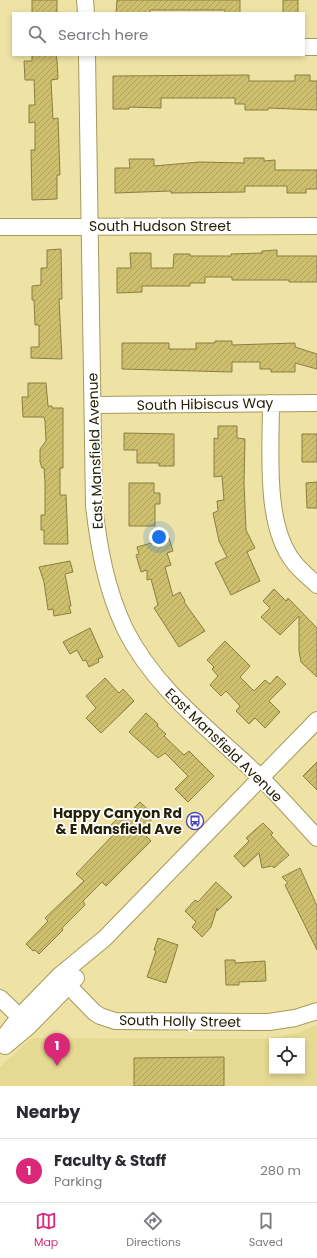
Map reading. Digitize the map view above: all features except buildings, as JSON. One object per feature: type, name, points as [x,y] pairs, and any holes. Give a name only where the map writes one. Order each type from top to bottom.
[{"type":"street","points":[[85,0],[86,12]]},
{"type":"street","points":[[305,47],[317,46]]},
{"type":"street","name":"East Mansfield Avenue","points":[[87,56],[94,506],[99,545],[105,574],[125,629],[147,665],[165,688],[186,710],[261,778],[317,838]]},
{"type":"street","name":"South Hudson Street","points":[[1,227],[317,226]]},
{"type":"street","points":[[270,403],[272,497],[277,529],[293,562],[317,585]]},
{"type":"street","name":"South Hibiscus Way","points":[[93,405],[317,403]]},
{"type":"street","points":[[0,1042],[24,1021],[64,981],[317,720]]},
{"type":"street","name":"South Holly Street","points":[[64,981],[94,1012],[100,1016],[116,1021],[269,1022],[295,1018],[317,1011]]},
{"type":"street","points":[[0,998],[24,1021]]},
{"type":"street","points":[[0,1050],[24,1021]]},
{"type":"shaded area","points":[[317,1025],[317,1086],[0,1086],[0,1067],[32,1038],[269,1038],[269,1074],[305,1074],[305,1038],[270,1038],[298,1033]]},
{"type":"place","name":"Happy Canyon Rd & E Mansfield Ave","points":[[195,821]]},
{"type":"place","name":"Faculty & Staff","points":[[57,1066]]}]
